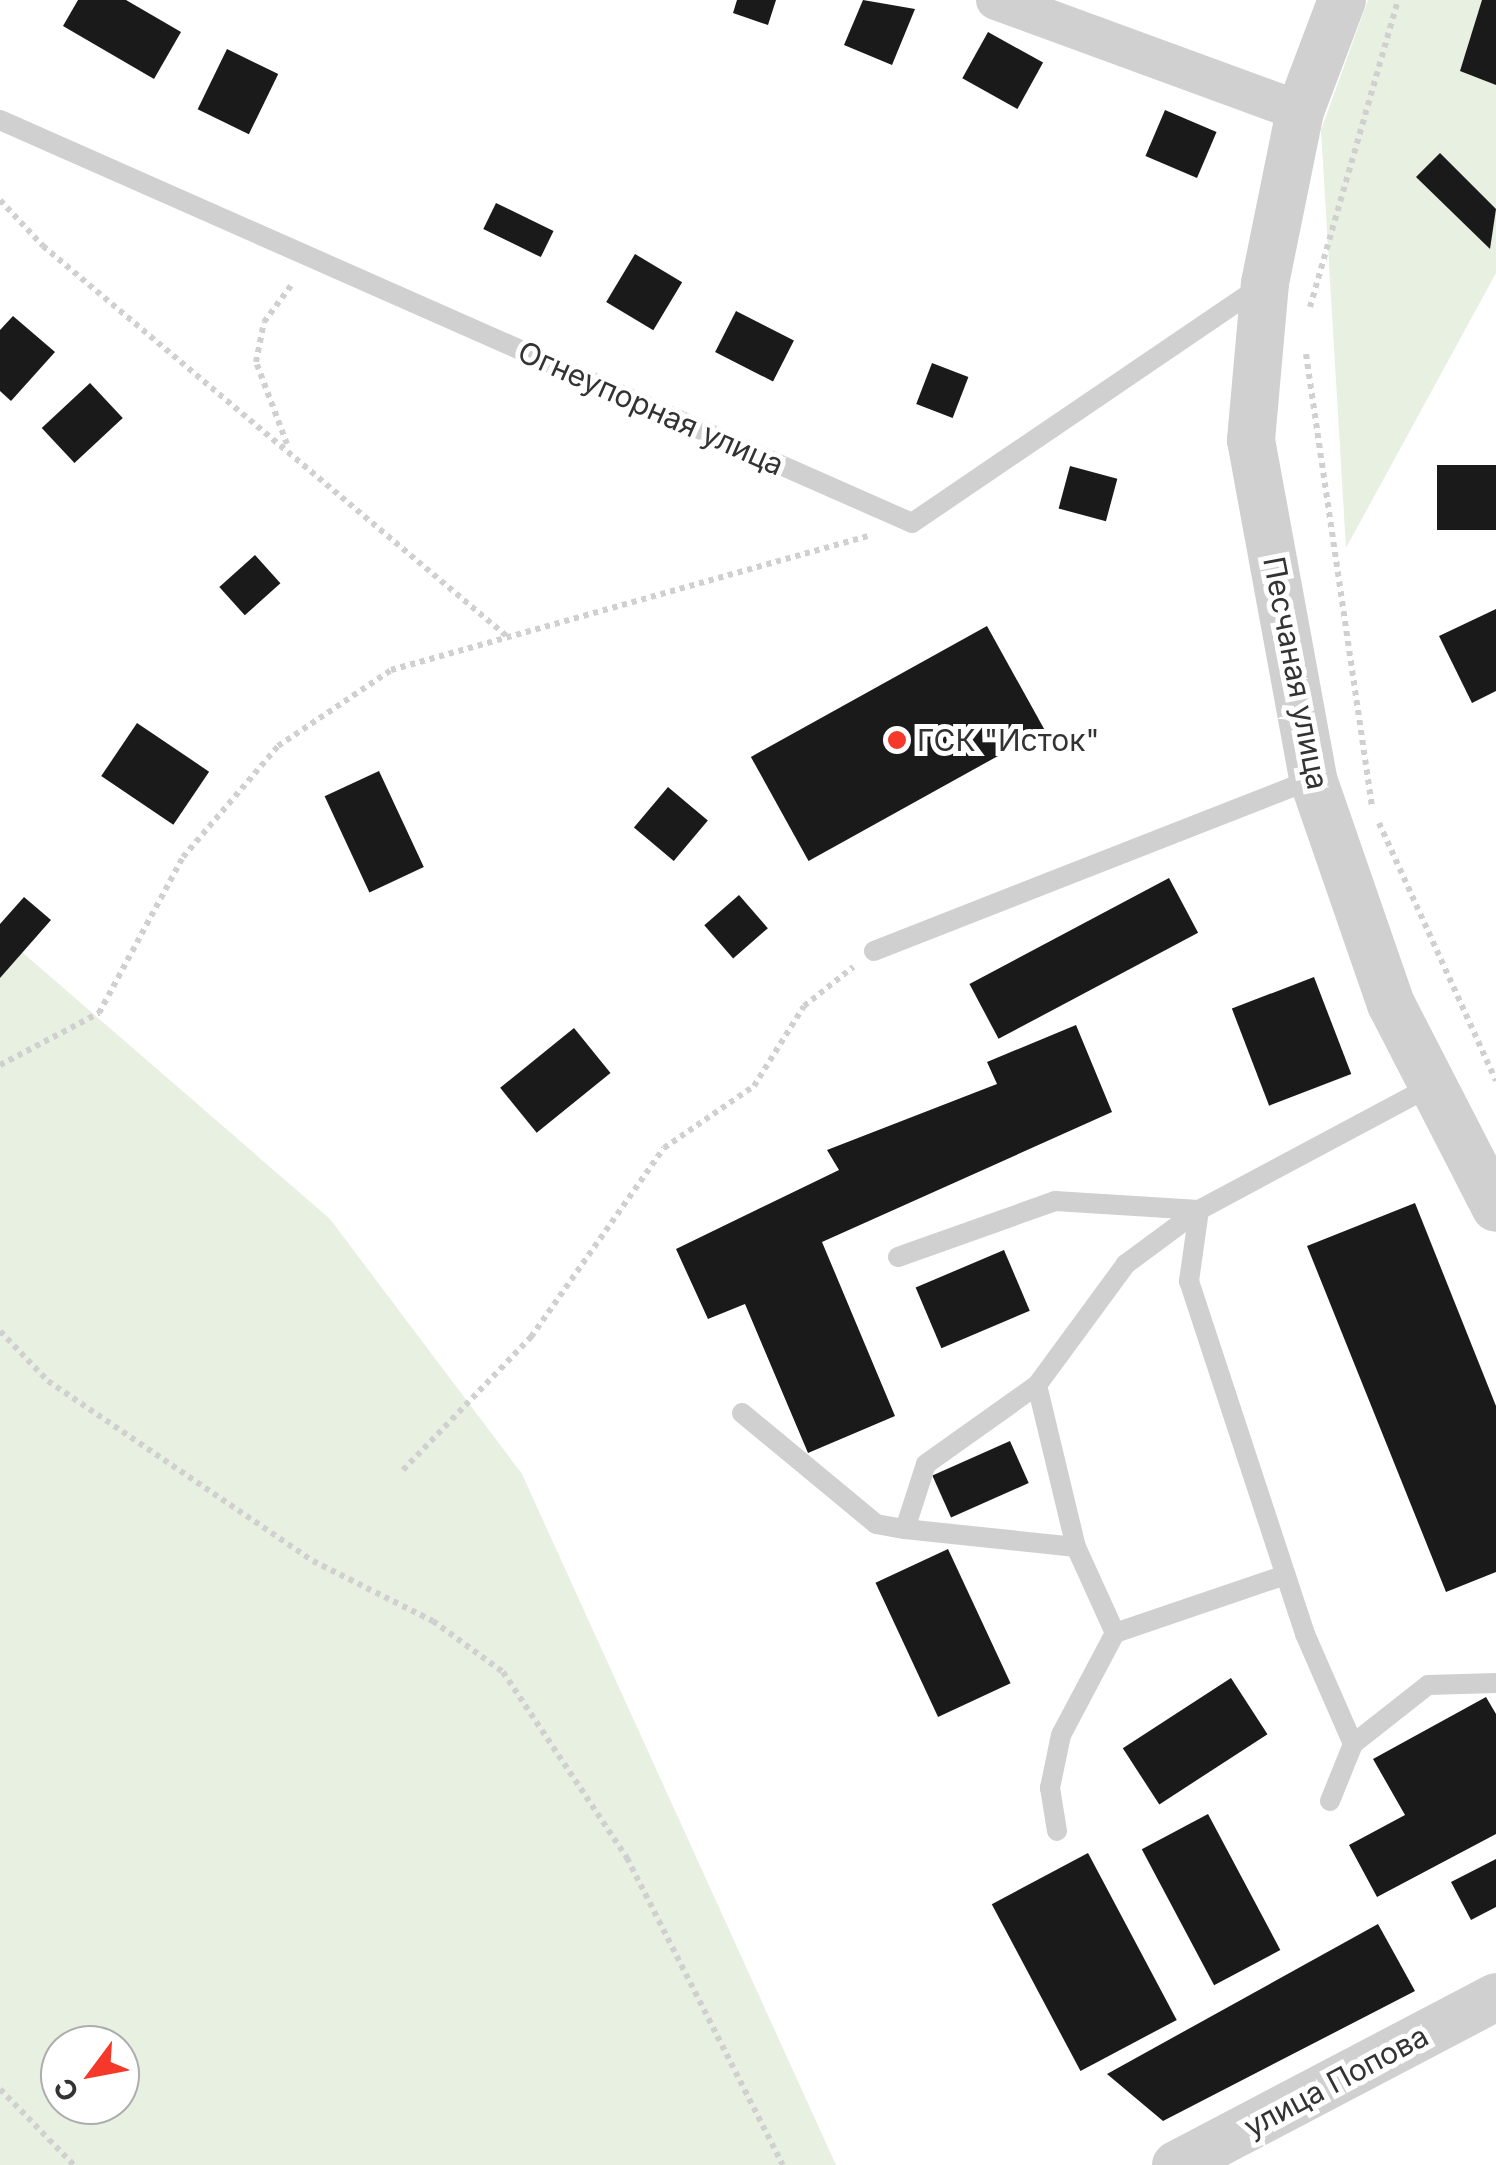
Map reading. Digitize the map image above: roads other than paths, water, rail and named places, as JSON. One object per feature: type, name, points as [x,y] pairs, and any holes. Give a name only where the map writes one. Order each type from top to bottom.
[{"type":"street","points":[[996,0],[1300,111]]},
{"type":"street","name":"Песчаная улица","points":[[1342,0],[1300,111],[1265,283],[1251,440],[1313,779],[1391,1004],[1496,1208]]},
{"type":"street","name":"улица Попова","points":[[1176,2165],[1496,1997]]},
{"type":"lane","name":"Огнеупорная улица","points":[[0,120],[912,523],[1265,283]]},
{"type":"lane","points":[[874,951],[1313,779]]},
{"type":"lane","points":[[905,1530],[926,1464],[1037,1385],[1126,1264],[1199,1210],[1433,1085]]},
{"type":"lane","points":[[898,1257],[1055,1201],[1199,1210]]},
{"type":"lane","points":[[1199,1210],[1189,1281],[1204,1346],[1285,1575],[1353,1744]]},
{"type":"lane","points":[[1037,1385],[1076,1548],[1115,1633]]},
{"type":"lane","points":[[742,1413],[876,1524],[1076,1548]]},
{"type":"lane","points":[[1057,1831],[1050,1788],[1061,1735],[1115,1633],[1285,1575]]},
{"type":"lane","points":[[1330,1802],[1353,1744],[1428,1685],[1496,1683]]},
{"type":"place","name":"ГСК \"Исток\"","points":[[897,740]]}]
